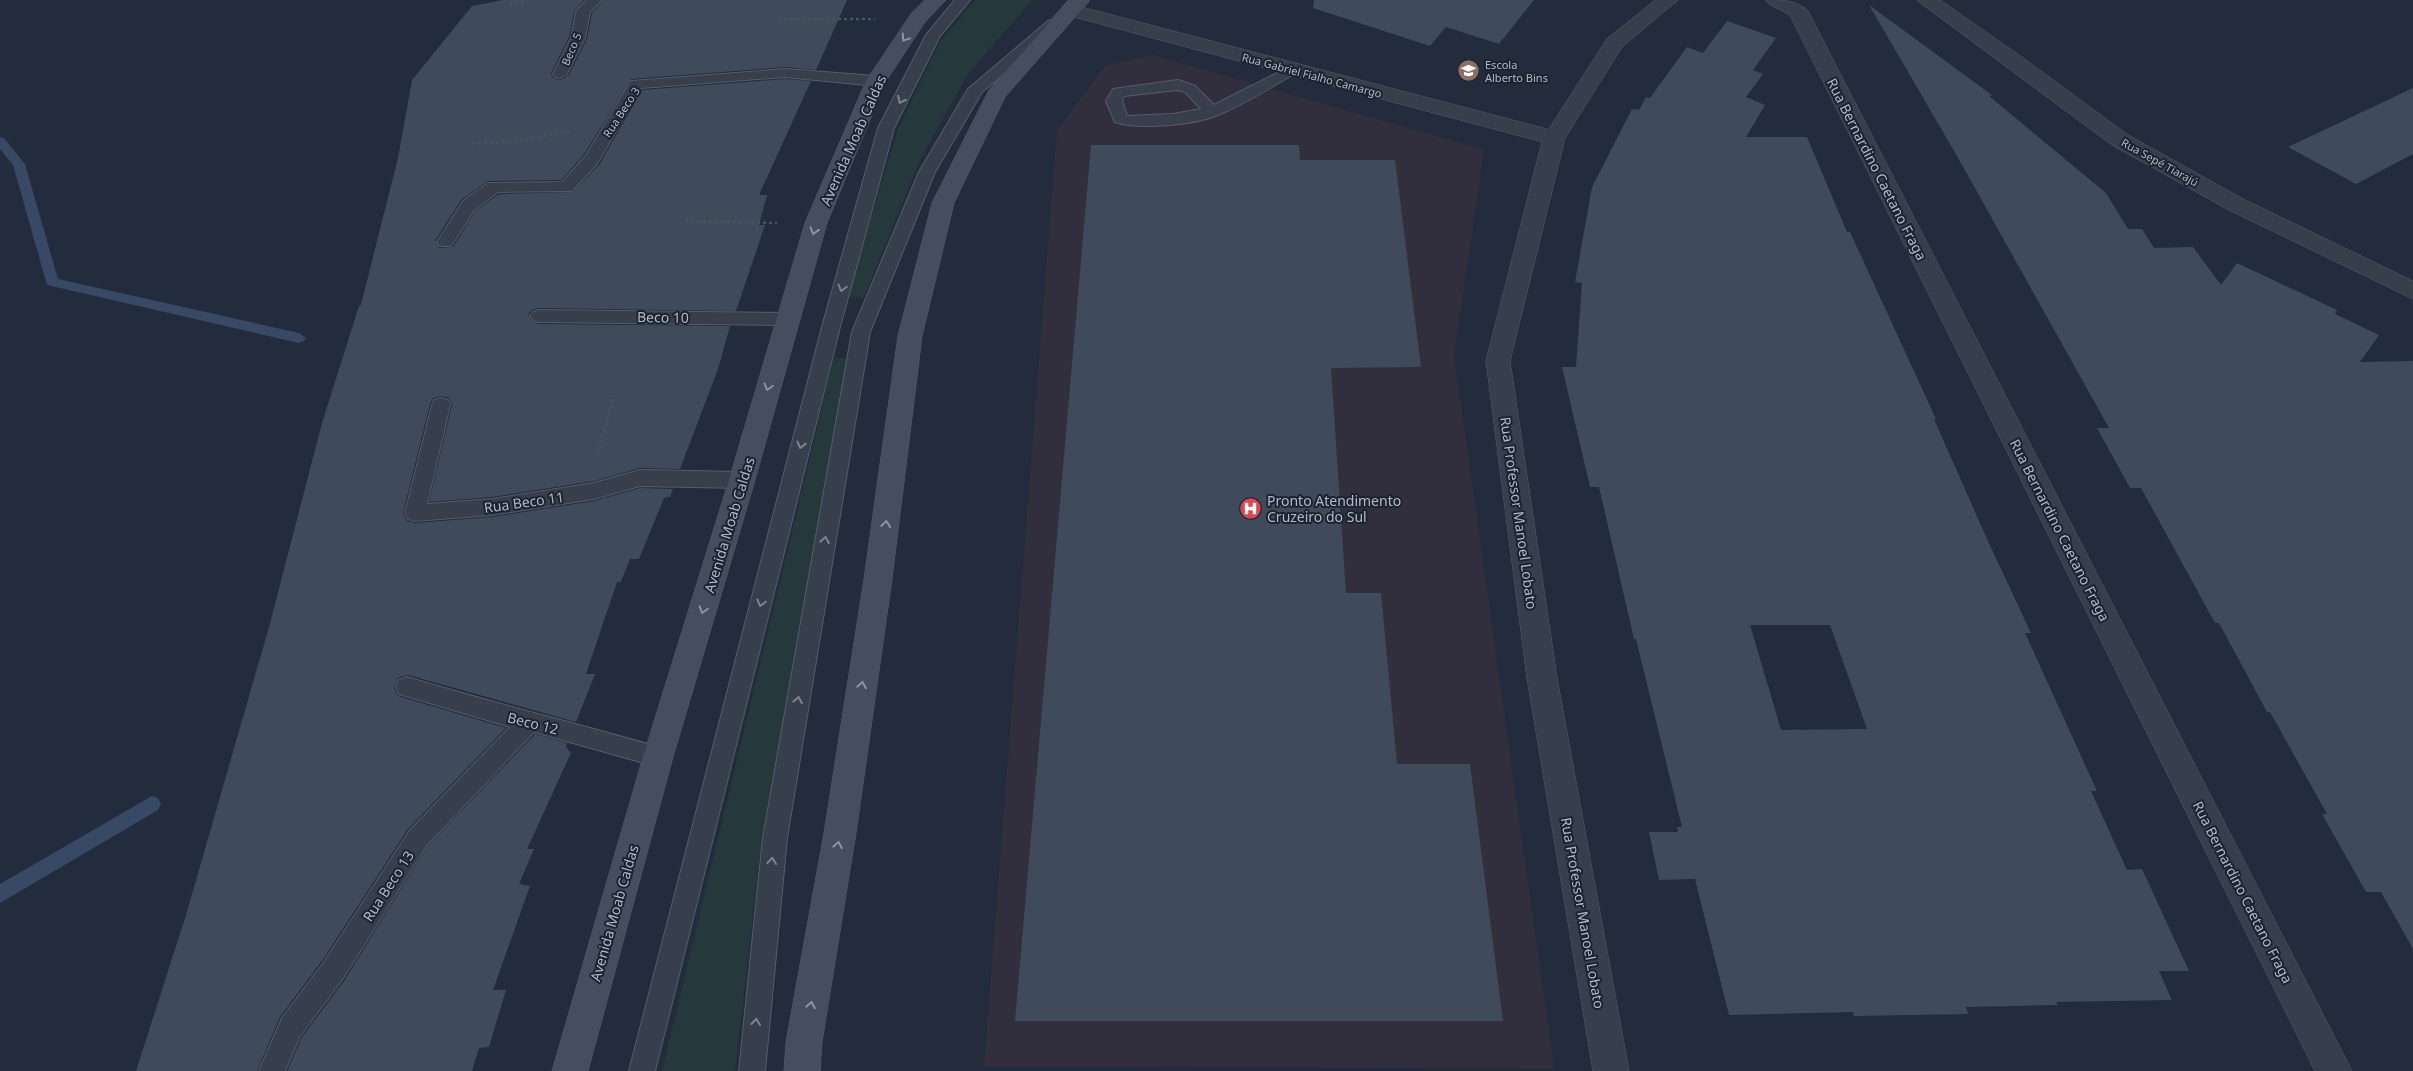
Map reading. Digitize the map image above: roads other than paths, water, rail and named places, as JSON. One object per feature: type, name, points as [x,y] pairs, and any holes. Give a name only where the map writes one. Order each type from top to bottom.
[{"type":"main road","points":[[802,1071],[804,1042],[840,832],[877,589],[910,336],[926,269],[944,203],[996,95],[1075,5]]},
{"type":"main road","name":"Avenida Moab Caldas","points":[[570,1071],[658,757],[742,480],[816,223],[876,81],[927,9]]},
{"type":"street","name":"Rua Professor Manoel Lobato","points":[[1611,1071],[1542,678],[1498,361],[1554,138],[1614,43],[1668,0]]},
{"type":"street","name":"Rua Bernardino Caetano Fraga","points":[[1776,0],[1798,11],[2334,1071]]},
{"type":"street","name":"Rua Sepé Tiarajú","points":[[1927,0],[2012,58],[2120,140],[2235,204],[2413,291]]},
{"type":"street","name":"Rua Gabriel Fialho Camargo","points":[[1075,5],[1291,70],[1554,138]]},
{"type":"lane","name":"Beco 5","points":[[560,74],[578,38],[583,11],[595,0]]},
{"type":"lane","points":[[642,1071],[831,327],[886,128],[934,35],[963,0]]},
{"type":"lane","points":[[752,1071],[775,838],[861,332],[927,172],[976,89],[1075,5]]},
{"type":"lane","points":[[1212,112],[1190,89],[1178,85],[1118,92],[1114,101],[1120,119],[1130,122],[1173,119],[1212,112],[1291,70]]},
{"type":"lane","name":"Rua Beco 3","points":[[444,242],[469,205],[494,187],[566,187],[591,160],[636,84],[785,73],[876,81]]},
{"type":"lane","name":"Beco 10","points":[[540,316],[787,319]]},
{"type":"lane","name":"Rua Beco 11","points":[[441,405],[415,512],[492,507],[594,492],[640,478],[742,480]]},
{"type":"lane","name":"Beco 12","points":[[407,687],[508,717],[530,721],[658,757]]},
{"type":"lane","name":"Rua Beco 13","points":[[272,1071],[291,1027],[333,970],[418,838],[530,721]]},
{"type":"waterway","points":[[0,141],[19,164],[52,282],[299,338]]},
{"type":"waterway","points":[[0,894],[152,804]]},
{"type":"place","name":"Escola Alberto Bins","points":[[1469,70]]},
{"type":"place","name":"Pronto Atendimento Cruzeiro do Sul","points":[[1251,508]]}]
